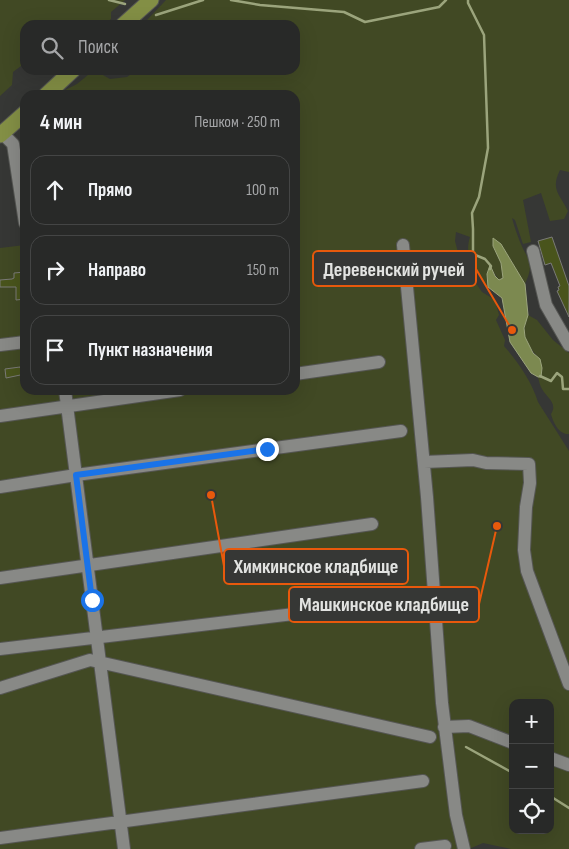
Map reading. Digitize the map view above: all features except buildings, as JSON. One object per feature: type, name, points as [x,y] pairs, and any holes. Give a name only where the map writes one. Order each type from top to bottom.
[{"type":"main road","points":[[129,20],[151,0]]},
{"type":"main road","points":[[53,90],[69,75]]},
{"type":"main road","points":[[1,134],[20,117]]},
{"type":"lane","points":[[1,134],[19,143],[20,156]]},
{"type":"lane","points":[[402,245],[424,462],[444,727],[456,815],[464,849]]},
{"type":"lane","points":[[533,251],[546,305],[569,345]]},
{"type":"lane","points":[[0,345],[20,343]]},
{"type":"lane","points":[[300,373],[379,362]]},
{"type":"lane","points":[[67,395],[124,849]]},
{"type":"lane","points":[[0,416],[145,395]]},
{"type":"lane","points":[[0,487],[401,431]]},
{"type":"lane","points":[[424,462],[473,460],[486,463],[529,464],[530,483],[526,507],[524,550],[527,571],[569,684]]},
{"type":"lane","points":[[0,578],[372,524]]},
{"type":"lane","points":[[0,649],[360,606]]},
{"type":"lane","points":[[0,688],[90,660],[100,661],[430,737]]},
{"type":"lane","points":[[444,727],[470,726],[509,741]]},
{"type":"lane","points":[[554,759],[569,765]]},
{"type":"lane","points":[[0,838],[423,781]]},
{"type":"lane","points":[[421,849],[445,846]]},
{"type":"shaded area","points":[[0,0],[125,0],[111,12],[110,20],[20,20],[20,67],[13,72],[12,85],[0,96]]},
{"type":"shaded area","points":[[166,0],[569,0],[569,172],[560,170],[556,182],[557,192],[568,211],[564,219],[550,221],[541,193],[523,200],[531,242],[523,244],[515,220],[512,218],[530,266],[525,284],[511,260],[493,246],[501,263],[503,278],[499,280],[493,271],[487,274],[488,287],[472,264],[468,252],[470,237],[456,232],[455,241],[460,260],[482,292],[495,300],[499,315],[496,320],[505,340],[504,346],[524,372],[538,402],[569,451],[569,849],[511,849],[483,843],[469,849],[0,849],[0,248],[20,246],[20,395],[300,395],[300,90],[65,90],[77,84],[88,75],[103,75],[110,79],[130,75],[300,75],[300,20],[147,20]]},
{"type":"shaded area","points":[[493,238],[501,244],[525,284],[528,315],[524,328],[525,337],[533,353],[540,359],[541,377],[531,373],[510,342],[502,298],[488,287],[487,274],[490,265],[499,280],[503,278],[501,263],[493,246]]},
{"type":"shaded area","points":[[528,315],[537,320],[553,340],[569,353],[569,434],[559,430],[555,424],[551,414],[553,404],[540,385],[538,377],[541,377],[542,369],[524,334]]},
{"type":"waterway","points":[[109,0],[125,4]]},
{"type":"waterway","points":[[156,15],[203,0]]},
{"type":"waterway","points":[[231,0],[260,5],[344,12],[365,22],[439,7],[446,0]]},
{"type":"waterway","points":[[468,0],[484,35],[488,148],[479,197],[472,213],[473,254],[485,259],[491,266],[490,269]]},
{"type":"waterway","points":[[540,376],[551,381],[557,373],[562,377],[563,389],[569,389]]},
{"type":"waterway","points":[[466,747],[509,771]]},
{"type":"waterway","points":[[554,799],[569,808]]},
{"type":"place","name":"Деревенский ручей","points":[[512,330]]},
{"type":"place","name":"Химкинское кладбище","points":[[211,495]]},
{"type":"place","name":"Машкинское кладбище","points":[[497,526]]},
{"type":"route","points":[[92,600],[76,475],[267,449]]}]
